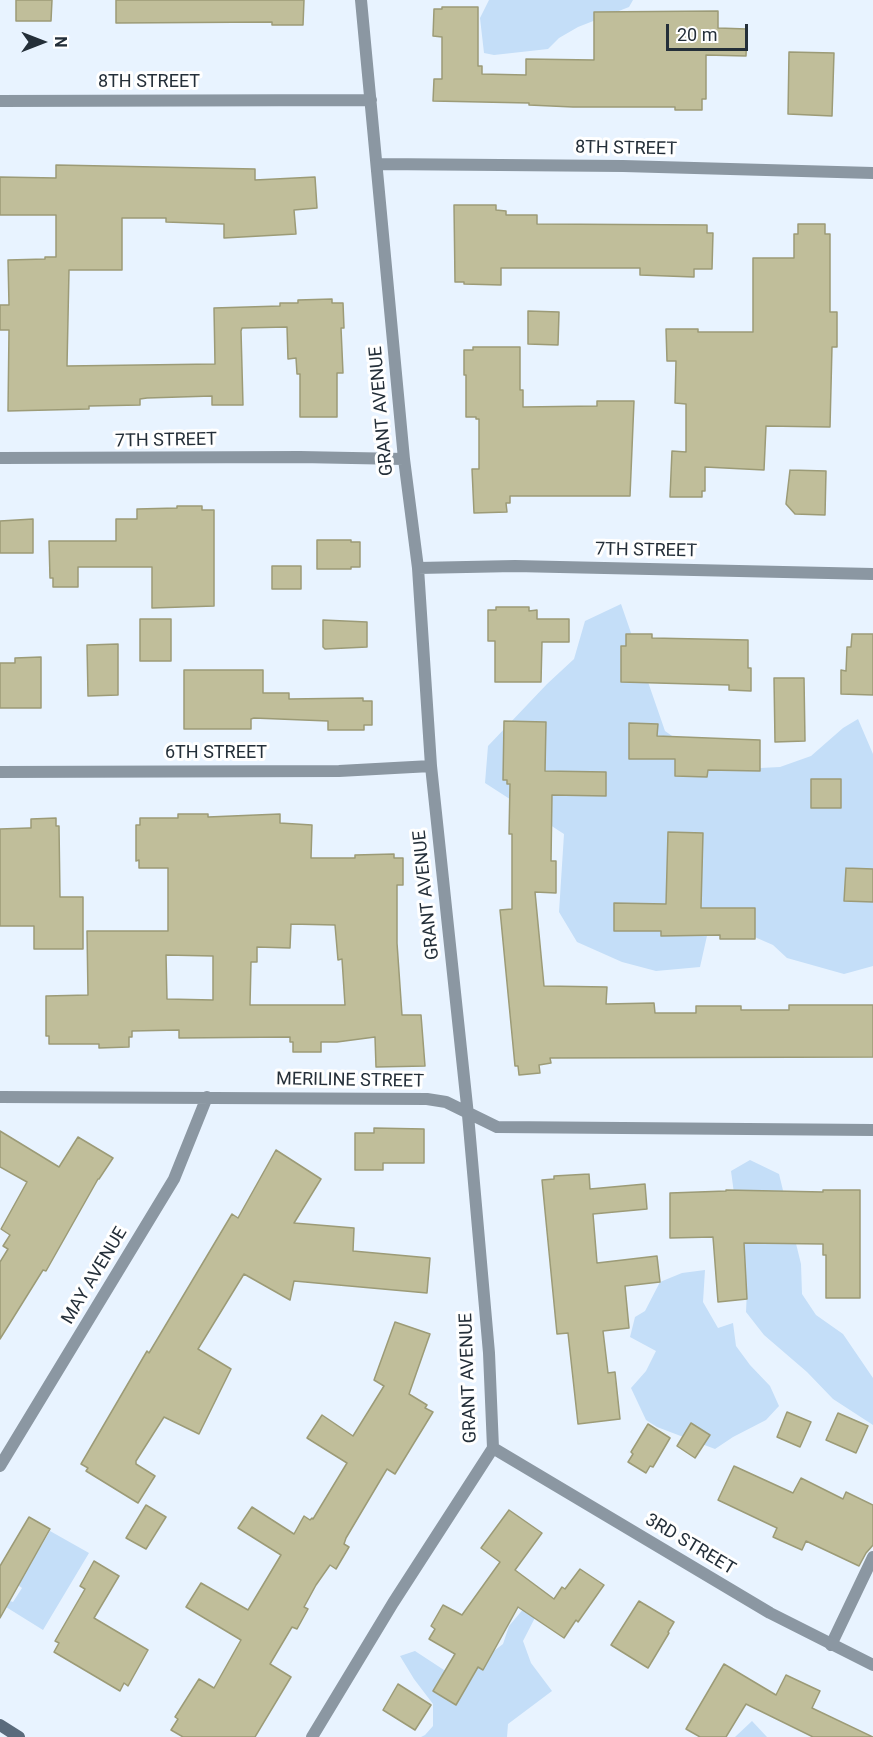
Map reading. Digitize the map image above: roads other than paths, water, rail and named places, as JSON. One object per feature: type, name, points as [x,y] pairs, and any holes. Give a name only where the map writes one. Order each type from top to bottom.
[{"type":"main road","points":[[0,1725],[20,1737]]},
{"type":"street","name":"GRANT AVENUE","points":[[312,1737],[393,1603],[493,1448],[489,1353],[468,1115],[431,766],[418,568],[404,459],[361,0]]},
{"type":"street","name":"8TH STREET","points":[[0,101],[370,100]]},
{"type":"street","name":"8TH STREET","points":[[377,164],[635,166],[873,172]]},
{"type":"street","name":"7TH STREET","points":[[0,458],[404,459]]},
{"type":"street","name":"7TH STREET","points":[[418,568],[515,566],[873,574]]},
{"type":"street","name":"6TH STREET","points":[[0,772],[339,771],[431,766]]},
{"type":"street","name":"MERILINE STREET","points":[[0,1097],[427,1099],[446,1102],[468,1115],[497,1127],[873,1130]]},
{"type":"street","name":"MAY AVENUE","points":[[0,1466],[174,1179],[207,1097]]},
{"type":"street","name":"3RD STREET","points":[[493,1448],[770,1613],[873,1665]]},
{"type":"street","points":[[831,1645],[873,1557]]}]
